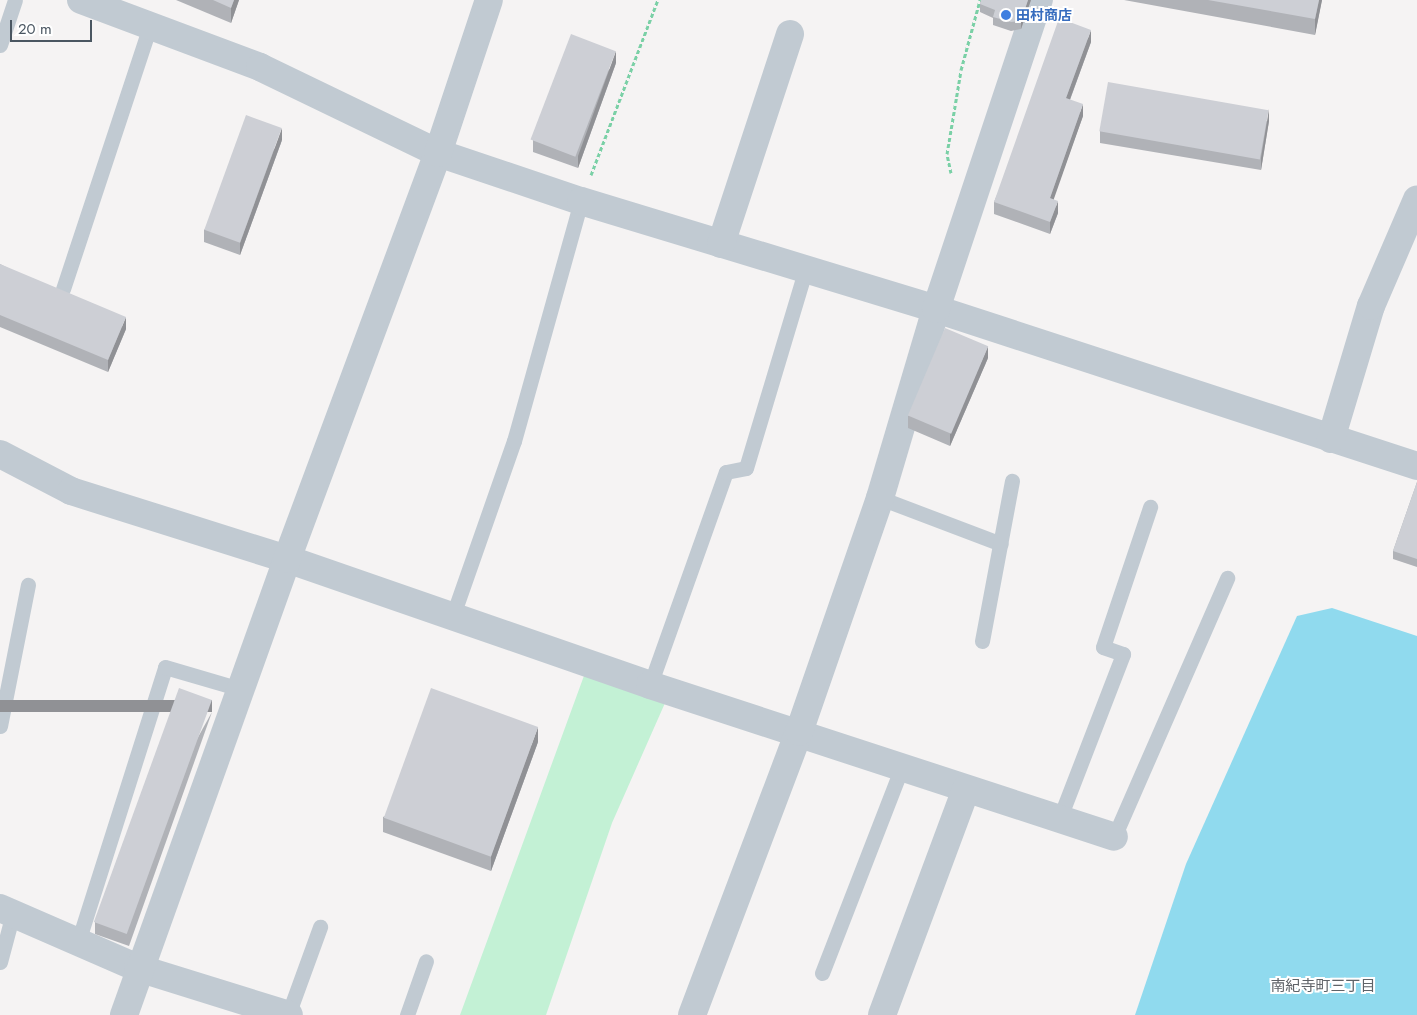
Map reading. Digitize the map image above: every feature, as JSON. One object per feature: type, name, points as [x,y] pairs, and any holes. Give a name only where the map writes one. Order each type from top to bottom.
[{"type":"street","points":[[81,0],[260,67],[438,153],[582,201],[805,271],[936,309],[1331,440],[1417,466]]},
{"type":"street","points":[[692,1015],[799,732],[880,498],[936,309],[1039,0]]},
{"type":"street","points":[[124,1015],[138,968],[438,153],[483,2]]},
{"type":"street","points":[[721,244],[790,34]]},
{"type":"street","points":[[1331,440],[1371,306],[1417,199]]},
{"type":"street","points":[[0,454],[72,491],[287,559],[453,615],[650,685],[799,732],[1114,838]]},
{"type":"street","points":[[882,1015],[966,789]]},
{"type":"street","points":[[7,910],[138,968],[288,1015]]},
{"type":"lane","points":[[0,45],[15,0]]},
{"type":"lane","points":[[63,289],[150,26]]},
{"type":"lane","points":[[453,615],[514,441],[582,201]]},
{"type":"lane","points":[[650,685],[726,472],[746,468],[805,271]]},
{"type":"lane","points":[[982,641],[1012,482]]},
{"type":"lane","points":[[880,498],[1001,544]]},
{"type":"lane","points":[[1059,820],[1123,654],[1103,647],[1150,507]]},
{"type":"lane","points":[[1114,838],[1227,578]]},
{"type":"lane","points":[[0,726],[28,585]]},
{"type":"lane","points":[[78,942],[165,667],[240,689]]},
{"type":"lane","points":[[822,973],[902,767]]},
{"type":"lane","points":[[0,962],[7,910]]},
{"type":"lane","points":[[288,1015],[320,927]]},
{"type":"lane","points":[[407,1015],[426,961]]},
{"type":"path","points":[[582,201],[658,0]]},
{"type":"path","points":[[970,210],[960,209],[947,154],[961,70],[980,0]]},
{"type":"green space","points":[[585,673],[665,703],[612,823],[546,1015],[460,1015]]},
{"type":"water","points":[[1332,608],[1417,636],[1417,1015],[1135,1015],[1186,864],[1297,616]]},
{"type":"building","points":[[213,0],[234,0],[231,8]]},
{"type":"building","name":"田村商店","points":[[981,0],[1028,0],[1021,21],[1011,22],[993,17],[995,10],[980,4]]},
{"type":"building","points":[[1208,0],[1319,0],[1315,19]]},
{"type":"building","points":[[1063,7],[1071,10],[1067,21],[1091,30],[1066,98],[1083,104],[1050,198],[1058,201],[1050,222],[994,202]]},
{"type":"building","points":[[571,34],[616,51],[575,157],[531,139]]},
{"type":"building","points":[[1108,82],[1269,110],[1260,160],[1099,131]]},
{"type":"building","points":[[246,115],[282,128],[240,243],[204,230]]},
{"type":"building","points":[[0,264],[126,317],[108,360],[0,315]]},
{"type":"building","points":[[945,328],[988,346],[951,434],[908,415]]},
{"type":"building","points":[[1417,482],[1417,559],[1393,551]]},
{"type":"building","points":[[179,688],[212,700],[127,934],[94,922]]},
{"type":"building","points":[[431,688],[538,727],[491,857],[384,818]]},
{"type":"place","name":"田村商店","points":[[1006,15]]},
{"type":"district","name":"南紀寺町三丁目","points":[[1323,987]]}]
